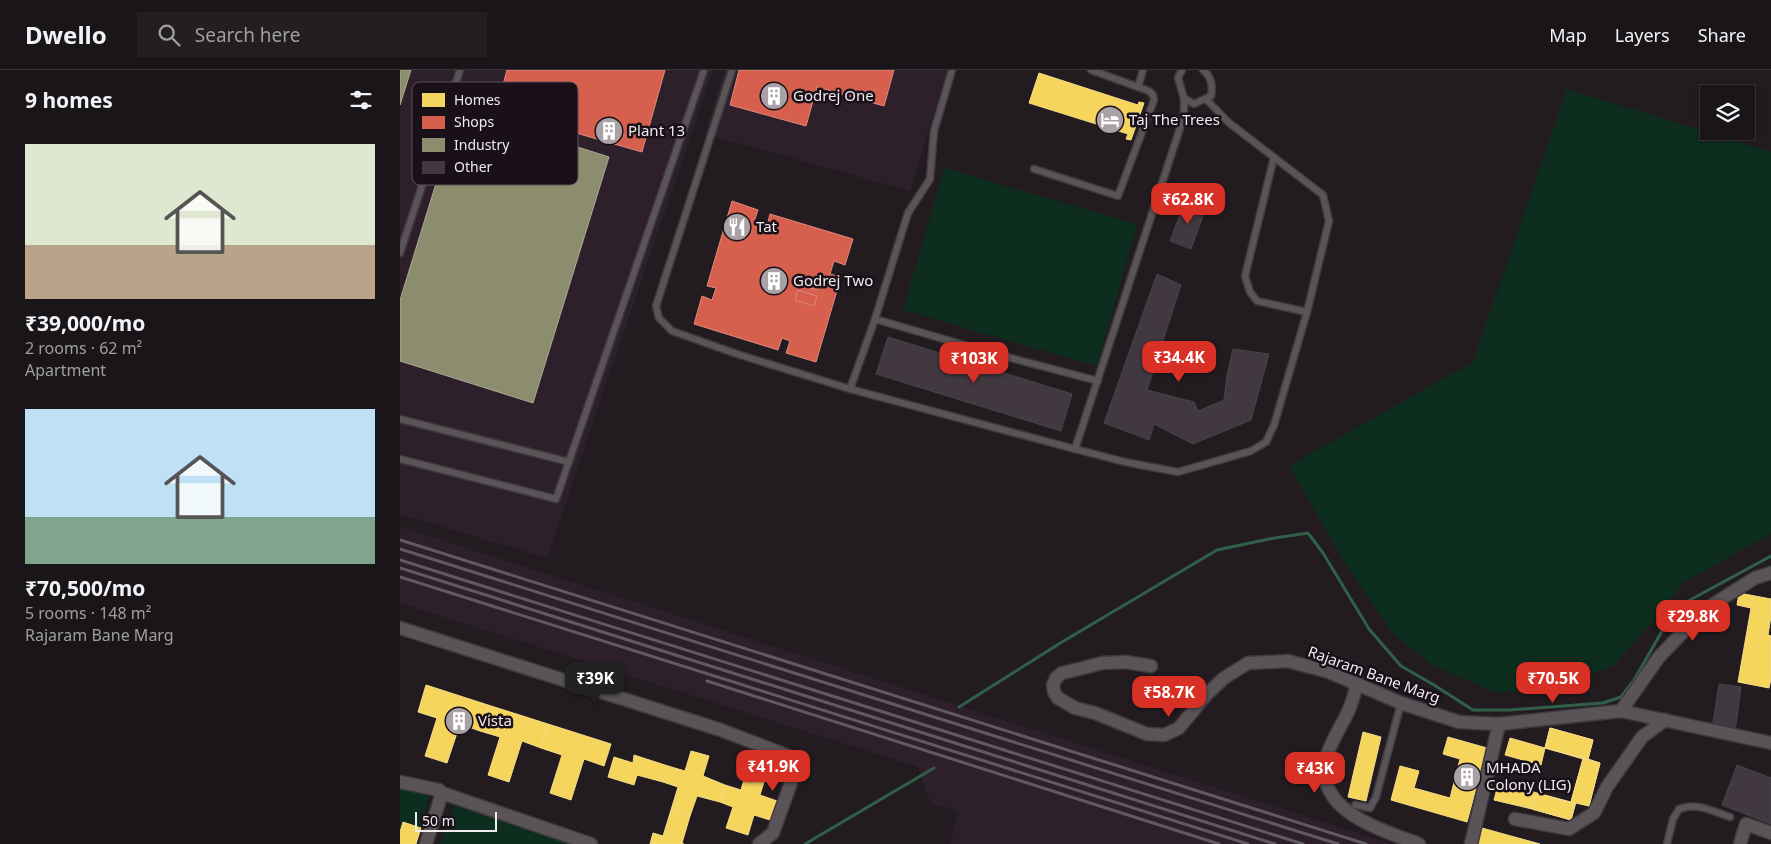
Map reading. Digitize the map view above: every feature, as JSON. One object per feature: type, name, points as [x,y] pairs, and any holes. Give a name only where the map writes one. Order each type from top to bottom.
[{"type":"street","points":[[1621,711],[1659,657],[1704,610],[1755,578],[1771,572]]},
{"type":"street","points":[[400,628],[721,730],[799,760],[773,833],[760,844]]},
{"type":"street","name":"Rajaram Bane Marg","points":[[1151,666],[1125,662],[1102,663],[1075,670],[1056,678],[1053,685],[1054,692],[1058,698],[1075,708],[1095,713],[1147,734],[1164,735],[1179,728],[1207,694],[1224,678],[1248,663],[1288,661],[1329,672],[1401,703],[1459,722],[1499,724],[1621,711],[1771,743]]},
{"type":"street","points":[[1357,684],[1348,713],[1338,730],[1326,758],[1324,776],[1330,794],[1340,805],[1376,828],[1419,844]]},
{"type":"street","points":[[1515,820],[1570,829],[1594,813],[1607,787],[1642,737],[1665,720]]},
{"type":"street","points":[[1471,844],[1499,724]]},
{"type":"street","points":[[400,782],[439,790],[442,793],[591,844]]},
{"type":"street","points":[[426,844],[442,793]]},
{"type":"street","points":[[1740,844],[1746,824],[1771,833]]},
{"type":"lane","points":[[456,82],[460,70]]},
{"type":"lane","points":[[400,459],[556,499],[704,70]]},
{"type":"lane","points":[[732,70],[656,306],[659,318],[672,331],[737,354],[850,389],[1125,462],[1178,472],[1251,451],[1266,442],[1274,425],[1307,312],[1329,221],[1323,195],[1228,122],[1206,99]]},
{"type":"lane","points":[[850,389],[875,319],[908,213],[930,179],[934,131],[952,70]]},
{"type":"lane","points":[[1034,169],[1118,196],[1154,100],[1153,94],[1091,70]]},
{"type":"lane","points":[[1138,87],[1143,70]]},
{"type":"lane","points":[[1184,98],[1194,104],[1210,96],[1212,90],[1211,81],[1204,70]]},
{"type":"lane","points":[[1076,449],[1184,116],[1184,98],[1178,78],[1180,71]]},
{"type":"lane","points":[[1274,157],[1245,276],[1250,292],[1257,300],[1307,312]]},
{"type":"lane","points":[[400,253],[422,185]]},
{"type":"lane","points":[[875,319],[988,352],[1098,381]]},
{"type":"lane","points":[[400,419],[568,462]]},
{"type":"lane","points":[[1355,805],[1370,808],[1376,797],[1401,703]]},
{"type":"lane","points":[[1667,844],[1679,809],[1697,806],[1730,817]]},
{"type":"shaded area","points":[[400,70],[713,70],[547,558],[400,514]]},
{"type":"shaded area","name":"Godrej One","points":[[724,70],[947,70],[910,191],[705,134]]},
{"type":"shaded area","points":[[400,527],[1392,844],[951,844],[957,811],[930,802],[918,767],[400,603]]},
{"type":"green space","points":[[1567,89],[1700,130],[1700,140],[1732,140],[1771,152],[1771,534],[1684,582],[1659,615],[1613,666],[1548,689],[1495,692],[1434,666],[1393,634],[1345,563],[1289,466],[1473,362]]},
{"type":"green space","points":[[944,168],[1137,224],[1097,366],[903,310]]},
{"type":"green space","points":[[400,781],[430,791],[421,828],[403,822],[400,832]]},
{"type":"green space","points":[[456,803],[577,844],[440,844]]},
{"type":"building: Homes","name":"Taj The Trees","points":[[1039,73],[1138,105],[1139,102],[1144,103],[1131,140],[1126,139],[1128,134],[1029,103]]},
{"type":"building: Homes","points":[[1739,593],[1771,599],[1768,635],[1771,636],[1771,679],[1769,688],[1738,682],[1751,608],[1737,605]]},
{"type":"building: Homes","name":"Vista","points":[[426,685],[488,705],[480,731],[460,724],[447,763],[425,756],[437,718],[418,712]]},
{"type":"building: Homes","name":"Vista","points":[[488,705],[548,724],[541,748],[522,741],[509,782],[488,775],[500,737],[480,731]]},
{"type":"building: Homes","name":"Vista","points":[[548,724],[611,744],[604,766],[584,759],[571,800],[550,793],[562,755],[541,748]]},
{"type":"building: Homes","points":[[1550,728],[1593,740],[1588,759],[1600,763],[1589,806],[1576,802],[1571,820],[1532,809],[1537,793],[1571,802],[1583,759],[1545,748]]},
{"type":"building: Homes","points":[[1550,728],[1593,740],[1588,759],[1545,748]]},
{"type":"building: Homes","points":[[1363,732],[1381,737],[1366,801],[1348,797]]},
{"type":"building: Homes","name":"MHADA Colony (LIG)","points":[[1448,737],[1487,748],[1467,822],[1391,800],[1400,766],[1419,771],[1414,788],[1450,798],[1460,759],[1443,754]]},
{"type":"building: Homes","points":[[1510,738],[1545,748],[1541,765],[1505,755]]},
{"type":"building: Homes","points":[[691,751],[709,756],[703,776],[725,785],[720,802],[697,796],[690,816],[671,810],[678,787],[663,782],[668,766],[685,771]]},
{"type":"building: Homes","points":[[634,755],[668,766],[663,782],[637,775],[634,785],[608,777],[614,757],[633,763]]},
{"type":"building: Homes","points":[[1583,759],[1600,763],[1589,806],[1571,802]]},
{"type":"building: Homes","points":[[747,769],[766,775],[760,795],[780,802],[773,821],[754,815],[748,835],[726,828],[733,807],[720,802],[725,785],[741,790]]},
{"type":"building: Homes","points":[[1499,781],[1537,793],[1532,809],[1494,800]]},
{"type":"building: Homes","points":[[1537,793],[1575,804],[1571,820],[1532,809]]},
{"type":"building: Homes","points":[[671,810],[690,816],[682,843],[684,844],[650,844],[653,833],[663,836]]},
{"type":"building: Homes","points":[[403,822],[421,828],[416,844],[400,844],[400,832]]},
{"type":"building: Homes","points":[[1482,828],[1540,844],[1478,844]]},
{"type":"building: Shops","name":"Plant 13","points":[[507,70],[665,70],[642,152],[578,134],[578,82],[504,82]]},
{"type":"building: Shops","name":"Godrej One","points":[[739,70],[894,70],[884,106],[817,87],[806,126],[730,105]]},
{"type":"building: Shops","name":"Godrej Two","points":[[732,201],[758,210],[754,222],[767,226],[770,214],[853,239],[845,265],[834,261],[830,274],[841,277],[816,362],[786,353],[790,341],[782,338],[778,350],[694,324],[702,296],[712,300],[716,288],[707,286]]},
{"type":"building: Shops","name":"Tat","points":[[731,220],[746,225],[743,234],[728,230]]},
{"type":"building: Shops","points":[[801,277],[820,282],[817,290],[798,285]]},
{"type":"building: Shops","points":[[798,290],[817,296],[814,306],[795,300]]},
{"type":"building: Shops","points":[[1144,332],[1156,336],[1152,350],[1140,346]]},
{"type":"building: Shops","points":[[1137,353],[1152,357],[1145,377],[1132,372]]},
{"type":"building: Shops","points":[[1128,382],[1140,385],[1133,407],[1122,403]]},
{"type":"building: Industry","points":[[400,70],[411,70],[400,105]]},
{"type":"building: Industry","points":[[578,147],[609,157],[533,403],[400,361],[400,300],[436,185],[578,185]]},
{"type":"building: Other","points":[[1185,201],[1206,208],[1191,249],[1170,241]]},
{"type":"building: Other","points":[[1157,274],[1181,285],[1147,390],[1194,402],[1198,411],[1224,400],[1233,349],[1269,354],[1251,420],[1193,444],[1154,424],[1149,440],[1104,423]]},
{"type":"building: Other","points":[[888,337],[1072,394],[1061,431],[876,374]]},
{"type":"building: Other","points":[[1719,684],[1741,687],[1735,732],[1712,729]]},
{"type":"building: Other","points":[[1737,765],[1771,778],[1771,824],[1722,805]]},
{"type":"waterway","points":[[959,707],[1062,642],[1217,550],[1308,533],[1323,553],[1369,629],[1401,666],[1473,710],[1509,710],[1603,703],[1621,697],[1634,680],[1669,619],[1679,606],[1771,556]]},
{"type":"waterway","points":[[805,844],[934,768]]},
{"type":"railway","points":[[400,540],[1366,844]]},
{"type":"railway","points":[[400,549],[1338,844]]},
{"type":"railway","points":[[400,560],[1303,844]]},
{"type":"railway","points":[[400,568],[1275,844]]},
{"type":"railway","points":[[400,577],[1248,844]]},
{"type":"railway","points":[[707,681],[1219,844]]},
{"type":"place","name":"Godrej One","points":[[774,96]]},
{"type":"place","name":"Taj The Trees","points":[[1110,120]]},
{"type":"place","name":"Plant 13","points":[[609,131]]},
{"type":"place","name":"Tat","points":[[737,227]]},
{"type":"place","name":"Godrej Two","points":[[774,281]]},
{"type":"place","name":"Vista","points":[[459,721]]},
{"type":"place","name":"MHADA Colony (LIG)","points":[[1467,777]]}]
